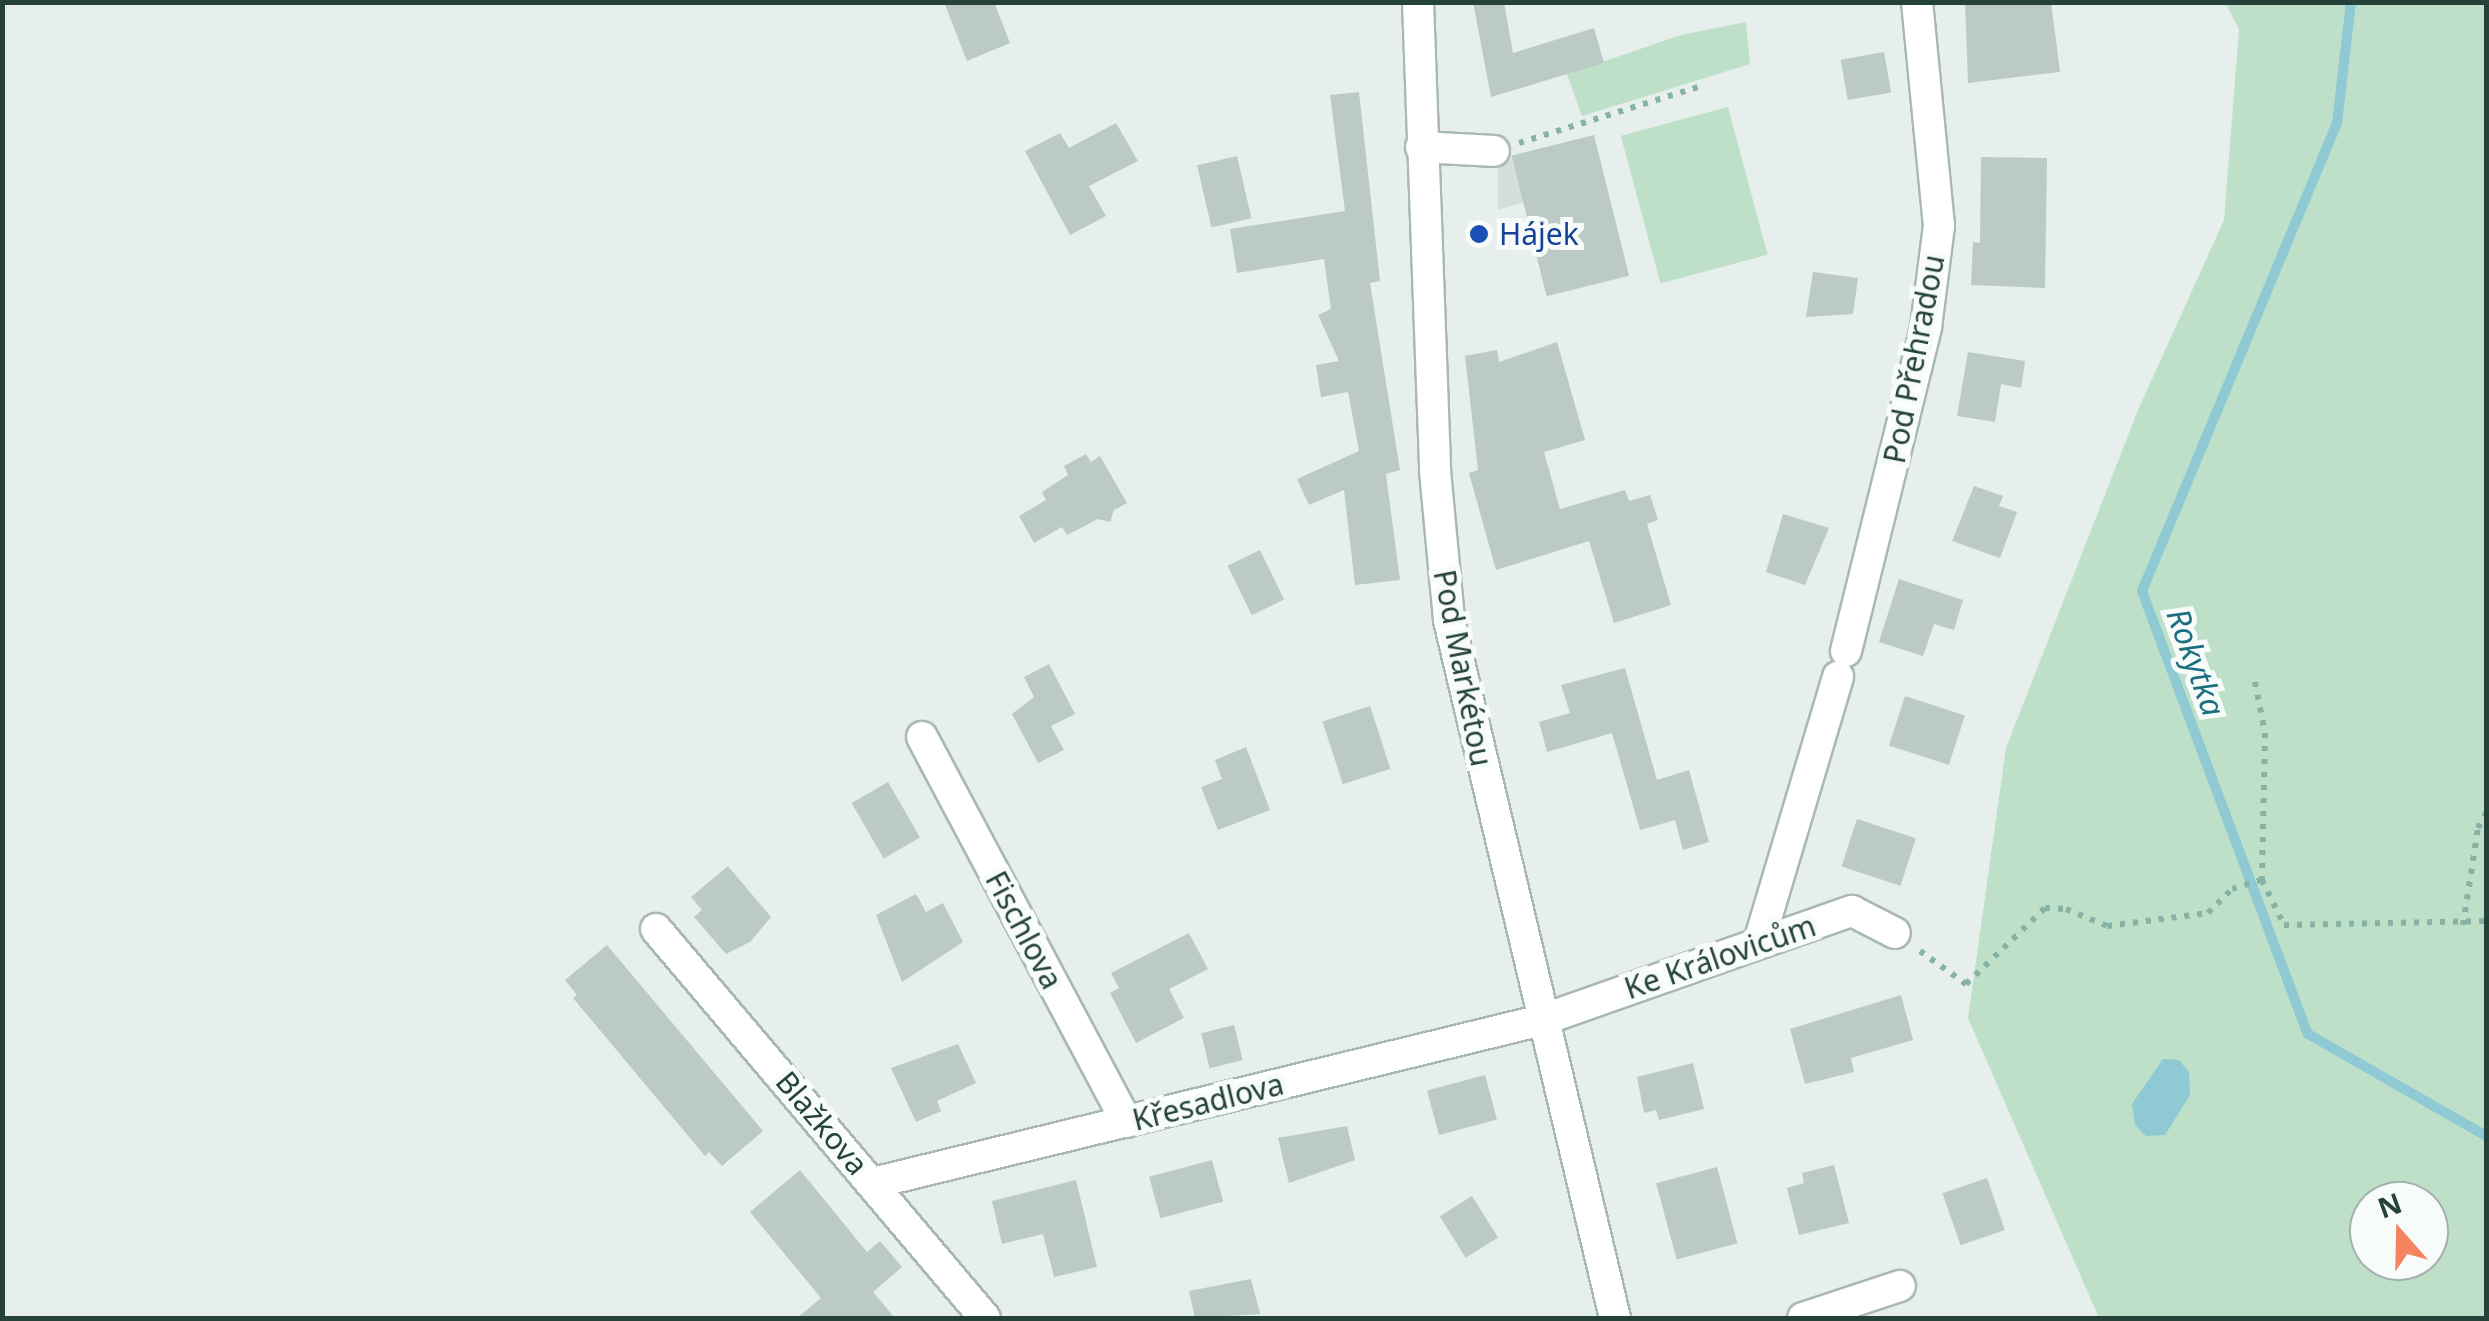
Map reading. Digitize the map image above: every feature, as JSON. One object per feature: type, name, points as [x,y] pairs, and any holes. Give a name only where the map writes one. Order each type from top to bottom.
[{"type":"street","name":"Pod Markétou","points":[[1418,2],[1435,471],[1449,620],[1616,1318]]},
{"type":"street","name":"Pod Přehradou","points":[[1759,942],[1842,664],[1926,327],[1939,226],[1917,2]]},
{"type":"street","points":[[1422,147],[1494,151]]},
{"type":"street","name":"Fischlova","points":[[922,737],[1127,1122]]},
{"type":"street","name":"Ke Královicům","points":[[1542,1020],[1852,911],[1894,933]]},
{"type":"street","name":"Blažkova","points":[[656,929],[986,1318]]},
{"type":"street","name":"Křesadlova","points":[[873,1183],[1542,1020]]},
{"type":"street","points":[[1803,1318],[1900,1286]]},
{"type":"path","points":[[1494,151],[1698,88]]},
{"type":"path","points":[[2254,682],[2265,733],[2259,879],[2284,925],[2463,925],[2486,921]]},
{"type":"path","points":[[2463,925],[2478,828],[2486,813]]},
{"type":"path","points":[[1894,933],[1966,984],[2045,908],[2066,908],[2107,926],[2208,913],[2241,884],[2259,879]]},
{"type":"shaded area","points":[[1512,159],[1524,202],[1498,210],[1498,164]]},
{"type":"green space","points":[[2226,3],[2486,3],[2486,1318],[2099,1318],[1968,1018],[2006,748],[2138,410],[2224,220],[2239,30]]},
{"type":"green space","points":[[1746,22],[1750,64],[1582,116],[1567,74],[1681,35]]},
{"type":"green space","points":[[1728,107],[1768,255],[1660,284],[1621,136]]},
{"type":"water","points":[[2163,1059],[2179,1060],[2189,1072],[2190,1095],[2165,1135],[2146,1136],[2135,1125],[2132,1104]]},
{"type":"building","points":[[944,2],[994,2],[1010,43],[967,61]]},
{"type":"building","points":[[1473,2],[1504,2],[1513,53],[1594,28],[1604,63],[1491,97]]},
{"type":"building","points":[[1965,2],[2051,2],[2060,72],[1968,83]]},
{"type":"building","points":[[1884,52],[1891,92],[1848,100],[1841,60]]},
{"type":"building","points":[[1359,92],[1380,281],[1370,283],[1400,470],[1386,474],[1400,580],[1355,585],[1344,490],[1309,505],[1297,479],[1359,451],[1348,392],[1321,397],[1316,365],[1339,361],[1318,315],[1331,309],[1324,259],[1237,273],[1230,229],[1345,211],[1330,95]]},
{"type":"building","points":[[1116,123],[1138,161],[1089,186],[1106,216],[1070,235],[1025,151],[1060,133],[1069,148]]},
{"type":"building","points":[[1594,135],[1629,276],[1547,296],[1512,156]]},
{"type":"building","points":[[1237,156],[1251,218],[1211,228],[1197,165]]},
{"type":"building","points":[[1981,157],[2047,158],[2045,288],[1971,285],[1973,242],[1980,243]]},
{"type":"building","points":[[1813,272],[1858,278],[1853,314],[1806,317]]},
{"type":"building","points":[[1557,342],[1585,440],[1544,452],[1560,509],[1625,490],[1629,501],[1650,495],[1658,520],[1647,524],[1671,605],[1614,623],[1589,541],[1496,570],[1469,473],[1478,470],[1465,356],[1497,350],[1499,362]]},
{"type":"building","points":[[1968,352],[2025,361],[2021,388],[2001,384],[1995,422],[1957,416]]},
{"type":"building","points":[[1086,454],[1091,462],[1100,456],[1127,503],[1114,510],[1110,522],[1098,519],[1067,535],[1062,527],[1034,543],[1019,516],[1046,500],[1042,492],[1068,475],[1064,466]]},
{"type":"building","points":[[1974,486],[2003,496],[1999,506],[2017,512],[2000,558],[1952,541]]},
{"type":"building","points":[[1783,514],[1829,528],[1805,585],[1766,572]]},
{"type":"building","points":[[1260,550],[1284,599],[1252,615],[1228,566]]},
{"type":"building","points":[[1899,579],[1963,600],[1954,630],[1934,624],[1923,656],[1879,642]]},
{"type":"building","points":[[1049,664],[1075,714],[1051,726],[1064,750],[1038,763],[1012,714],[1034,697],[1024,677]]},
{"type":"building","points":[[1625,668],[1657,780],[1689,770],[1709,842],[1683,850],[1675,820],[1640,830],[1612,733],[1547,752],[1539,722],[1570,713],[1561,685]]},
{"type":"building","points":[[1905,696],[1965,715],[1949,765],[1889,745]]},
{"type":"building","points":[[1370,706],[1390,769],[1343,784],[1322,721]]},
{"type":"building","points":[[1246,747],[1270,810],[1218,830],[1201,787],[1222,779],[1215,760]]},
{"type":"building","points":[[888,782],[920,837],[884,858],[852,803]]},
{"type":"building","points":[[1857,819],[1916,838],[1901,886],[1842,867]]},
{"type":"building","points":[[728,866],[771,917],[750,942],[726,954],[694,917],[702,910],[691,897]]},
{"type":"building","points":[[916,894],[926,912],[943,903],[963,942],[902,982],[876,915]]},
{"type":"building","points":[[1189,933],[1208,969],[1169,989],[1184,1018],[1136,1043],[1110,993],[1119,988],[1111,973]]},
{"type":"building","points":[[607,945],[763,1131],[722,1166],[709,1152],[705,1156],[573,998],[577,995],[565,980]]},
{"type":"building","points":[[1901,995],[1913,1040],[1851,1058],[1854,1072],[1805,1084],[1790,1029]]},
{"type":"building","points":[[1234,1025],[1243,1060],[1210,1068],[1201,1033]]},
{"type":"building","points":[[958,1044],[976,1083],[937,1101],[941,1111],[916,1122],[891,1068]]},
{"type":"building","points":[[1693,1063],[1704,1109],[1659,1120],[1656,1110],[1644,1113],[1637,1077]]},
{"type":"building","points":[[1485,1075],[1497,1119],[1439,1135],[1427,1091]]},
{"type":"building","points":[[1347,1126],[1355,1160],[1289,1183],[1278,1138]]},
{"type":"building","points":[[1212,1160],[1223,1202],[1160,1218],[1149,1177]]},
{"type":"building","points":[[1834,1165],[1849,1223],[1799,1235],[1787,1188],[1804,1183],[1802,1173]]},
{"type":"building","points":[[1717,1167],[1737,1243],[1677,1260],[1656,1183]]},
{"type":"building","points":[[800,1170],[867,1252],[880,1241],[902,1267],[873,1292],[895,1318],[797,1318],[821,1298],[750,1212]]},
{"type":"building","points":[[1987,1178],[2005,1230],[1960,1245],[1943,1193]]},
{"type":"building","points":[[1076,1180],[1097,1267],[1054,1277],[1043,1234],[1002,1244],[992,1201]]},
{"type":"building","points":[[1472,1196],[1498,1238],[1466,1258],[1440,1216]]},
{"type":"building","points":[[1251,1279],[1260,1314],[1195,1318],[1189,1291]]},
{"type":"waterway","name":"Rokytka","points":[[2351,2],[2337,123],[2142,591],[2308,1034],[2486,1136]]},
{"type":"place","name":"Hájek","points":[[1479,234]]}]
